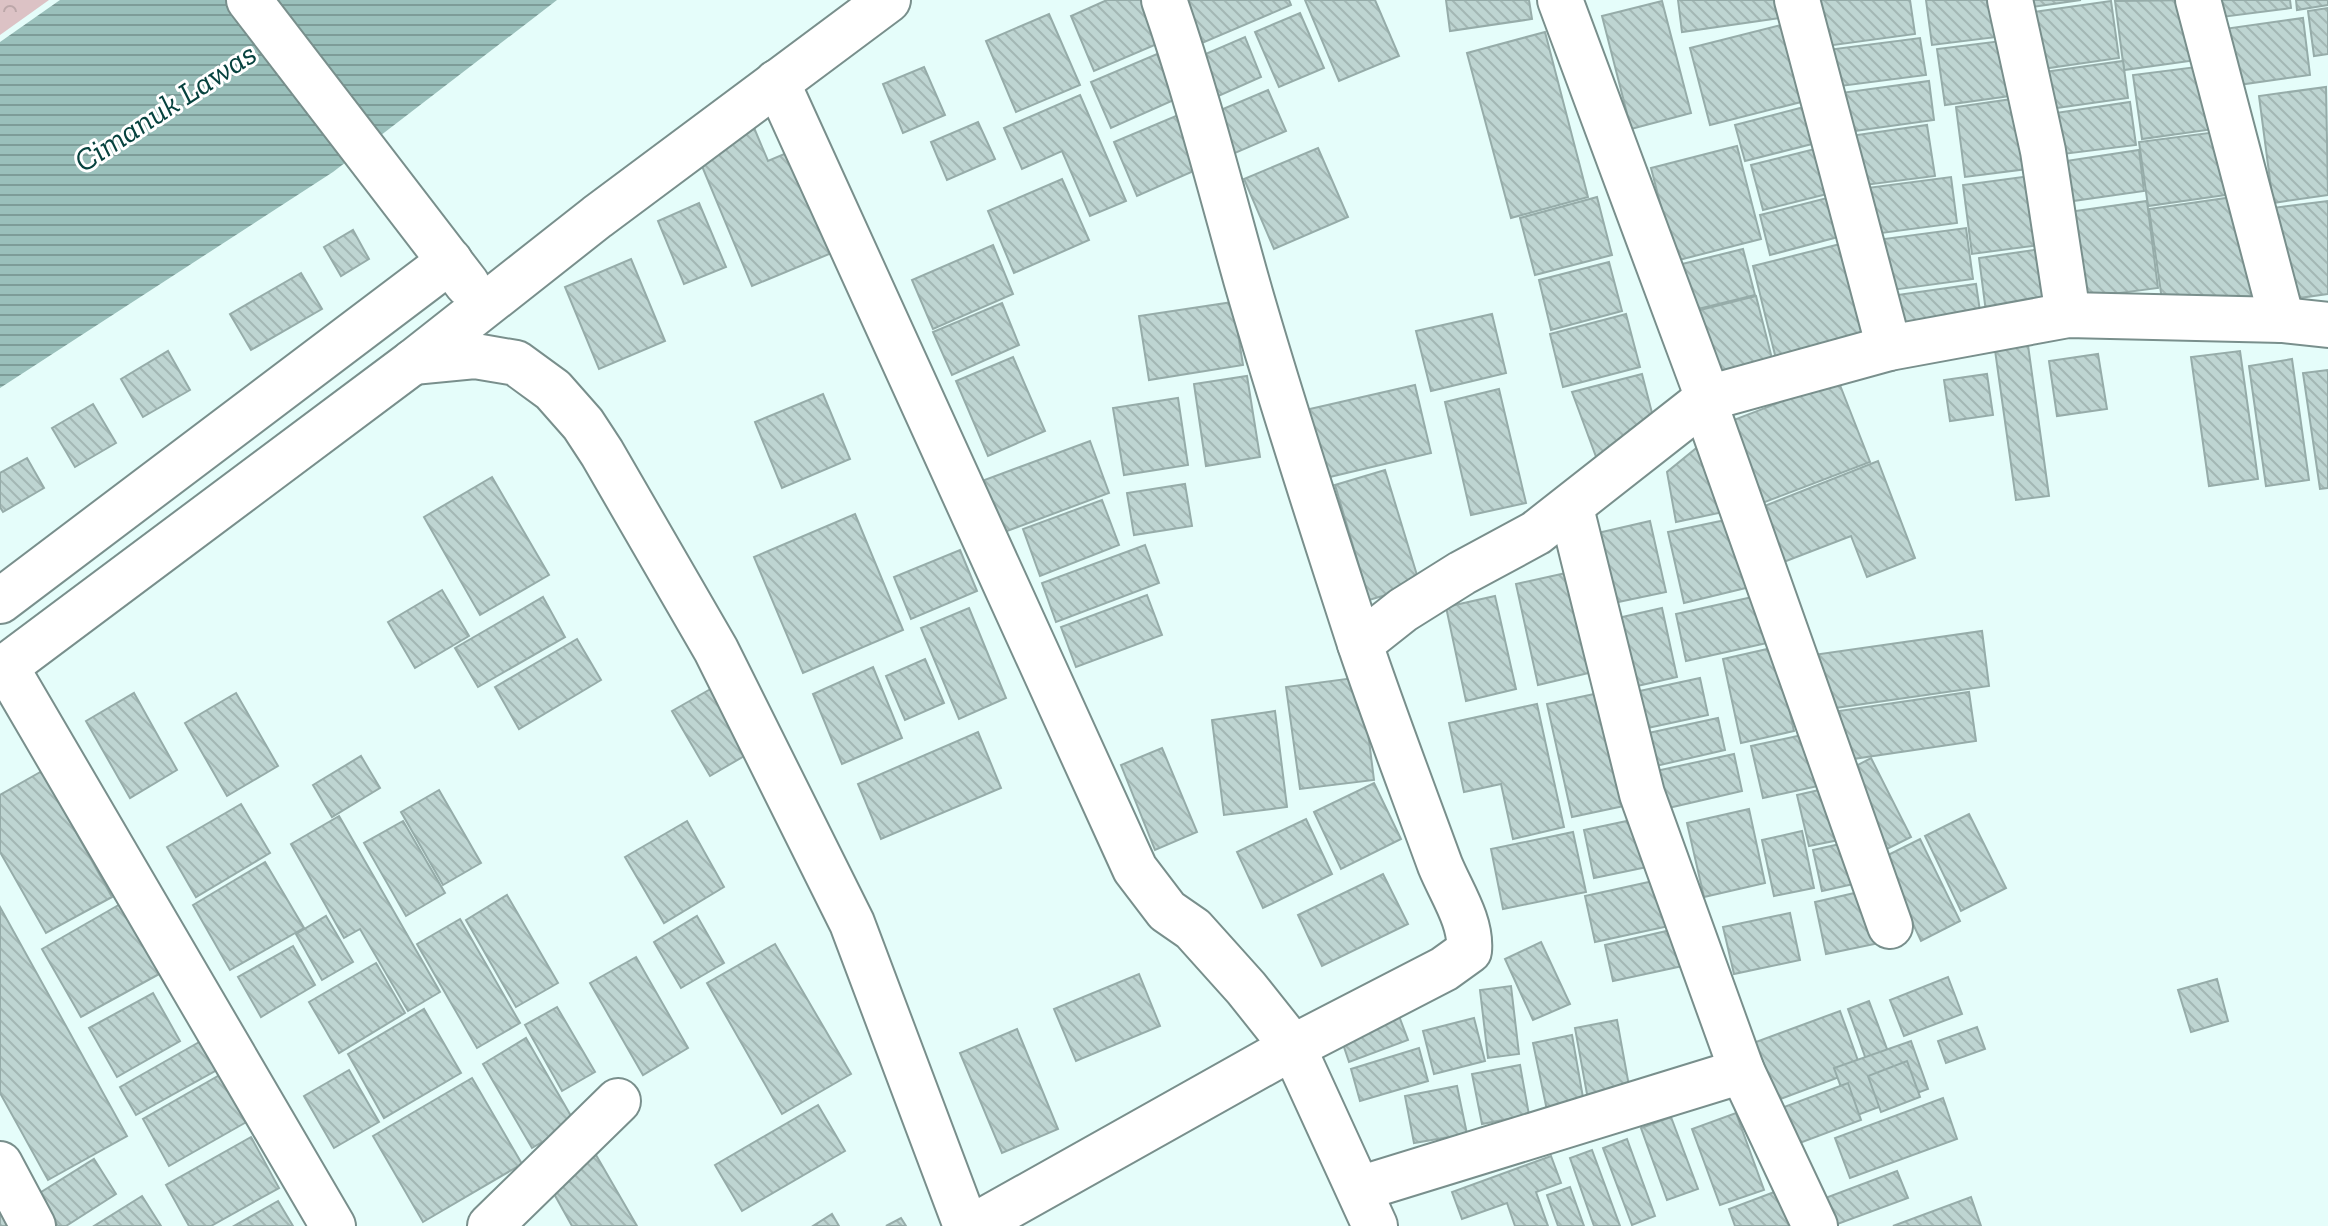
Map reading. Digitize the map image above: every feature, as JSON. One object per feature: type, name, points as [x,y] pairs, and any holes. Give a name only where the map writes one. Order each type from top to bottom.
[{"type":"street","points":[[249,0],[483,305]]},
{"type":"street","points":[[333,1226],[3,669],[888,0]]},
{"type":"street","points":[[974,1226],[1293,1047],[1444,969],[1469,951],[1466,924],[1448,884],[1360,644],[1309,486],[1207,135],[1164,0]]},
{"type":"street","points":[[1560,0],[1706,400],[1890,926]]},
{"type":"street","points":[[1797,0],[1889,348]]},
{"type":"street","points":[[2010,0],[2043,151],[2068,315]]},
{"type":"street","points":[[2198,0],[2282,320]]},
{"type":"street","points":[[777,82],[1135,869],[1167,911],[1193,929],[1246,988],[1293,1047],[1367,1208],[1742,1071]]},
{"type":"street","points":[[0,601],[437,246]]},
{"type":"street","points":[[1360,644],[1403,610],[1462,573],[1536,533],[1706,400],[1889,348],[2068,315],[2282,320],[2328,325]]},
{"type":"street","points":[[413,362],[475,356],[516,363],[553,390],[583,424],[602,453],[716,650],[852,923],[966,1226]]},
{"type":"street","points":[[1571,508],[1642,794],[1742,1071],[1815,1226]]},
{"type":"street","points":[[490,1226],[618,1101]]},
{"type":"street","points":[[0,1164],[33,1226]]},
{"type":"green space","points":[[0,0],[49,0],[0,35]]},
{"type":"water","name":"Cimanuk Lawas","points":[[60,0],[557,0],[333,172],[0,388],[0,42]]},
{"type":"building","points":[[1107,0],[1146,0],[1164,41],[1094,71],[1071,16]]},
{"type":"building","points":[[1183,0],[1289,0],[1291,5],[1202,43]]},
{"type":"building","points":[[1305,0],[1375,0],[1399,56],[1339,81]]},
{"type":"building","points":[[1446,0],[1529,0],[1532,19],[1450,31]]},
{"type":"building","points":[[1678,0],[1785,0],[1787,17],[1682,32]]},
{"type":"building","points":[[1812,0],[1910,0],[1915,34],[1819,47]]},
{"type":"building","points":[[1926,0],[2009,0],[2013,35],[1932,45]]},
{"type":"building","points":[[2016,0],[2081,0],[2018,9]]},
{"type":"building","points":[[2196,0],[2204,59],[2124,70],[2115,1]]},
{"type":"building","points":[[2212,0],[2290,0],[2291,8],[2214,18]]},
{"type":"building","points":[[2296,0],[2328,0],[2328,5],[2297,10]]},
{"type":"building","points":[[1662,1],[1691,113],[1631,129],[1602,16]]},
{"type":"building","points":[[2111,1],[2119,58],[2035,70],[2027,13]]},
{"type":"building","points":[[2328,8],[2328,54],[2314,56],[2308,11]]},
{"type":"building","points":[[1300,13],[1324,68],[1279,87],[1255,32]]},
{"type":"building","points":[[1049,14],[1080,85],[1016,112],[986,41]]},
{"type":"building","points":[[2303,18],[2310,75],[2231,86],[2224,29]]},
{"type":"building","points":[[1801,20],[1821,97],[1710,125],[1690,48]]},
{"type":"building","points":[[1545,32],[1588,197],[1511,218],[1467,53]]},
{"type":"building","points":[[1245,37],[1261,77],[1205,102],[1187,62]]},
{"type":"building","points":[[1920,38],[1926,75],[1833,87],[1827,50]]},
{"type":"building","points":[[2017,39],[2025,94],[1945,105],[1937,49]]},
{"type":"building","points":[[1157,54],[1176,99],[1111,128],[1091,82]]},
{"type":"building","points":[[2123,61],[2128,98],[2035,111],[2030,74]]},
{"type":"building","points":[[2212,65],[2221,128],[2142,139],[2133,75]]},
{"type":"building","points":[[924,67],[945,115],[903,133],[883,84]]},
{"type":"building","points":[[1929,81],[1934,120],[1847,132],[1841,93]]},
{"type":"building","points":[[2326,87],[2328,195],[2273,203],[2259,96]]},
{"type":"building","points":[[1268,90],[1286,131],[1228,156],[1211,114]]},
{"type":"building","points":[[1080,95],[1126,201],[1090,216],[1062,151],[1022,169],[1004,128]]},
{"type":"building","points":[[2026,97],[2035,168],[1965,177],[1956,107]]},
{"type":"building","points":[[1823,102],[1832,139],[1745,161],[1735,125]]},
{"type":"building","points":[[2130,102],[2136,145],[2047,156],[2042,115]]},
{"type":"building","points":[[1183,113],[1205,166],[1137,196],[1114,142]]},
{"type":"building","points":[[978,122],[995,159],[947,180],[931,142]]},
{"type":"building","points":[[752,123],[768,161],[803,146],[846,247],[752,286],[694,147]]},
{"type":"building","points":[[1927,125],[1935,176],[1857,186],[1850,136]]},
{"type":"building","points":[[2232,130],[2240,193],[2148,206],[2139,142]]},
{"type":"building","points":[[1831,145],[1843,190],[1763,210],[1751,165]]},
{"type":"building","points":[[1737,146],[1761,239],[1675,261],[1651,168]]},
{"type":"building","points":[[1318,148],[1348,217],[1274,249],[1244,179]]},
{"type":"building","points":[[2139,150],[2144,191],[2059,203],[2053,163]]},
{"type":"building","points":[[2046,174],[2055,243],[1972,254],[1963,185]]},
{"type":"building","points":[[1951,177],[1957,223],[1874,234],[1867,188]]},
{"type":"building","points":[[1062,179],[1089,240],[1014,273],[988,211]]},
{"type":"building","points":[[1847,193],[1857,232],[1770,255],[1760,215]]},
{"type":"building","points":[[2247,195],[2261,301],[2164,314],[2149,209]]},
{"type":"building","points":[[1597,197],[1612,255],[1535,275],[1520,218]]},
{"type":"building","points":[[2147,201],[2158,288],[2067,300],[2054,214]]},
{"type":"building","points":[[2328,201],[2328,294],[2278,301],[2265,209]]},
{"type":"building","points":[[699,203],[726,267],[684,284],[658,221]]},
{"type":"building","points":[[1966,228],[1973,279],[1892,290],[1884,239]]},
{"type":"building","points":[[353,230],[369,259],[341,276],[324,247]]},
{"type":"building","points":[[1856,240],[1881,337],[1777,363],[1753,266]]},
{"type":"building","points":[[993,245],[1013,294],[933,329],[912,280]]},
{"type":"building","points":[[2055,247],[2062,302],[1986,312],[1979,258]]},
{"type":"building","points":[[1743,249],[1755,295],[1686,312],[1674,266]]},
{"type":"building","points":[[631,259],[665,341],[599,369],[565,287]]},
{"type":"building","points":[[1609,262],[1622,311],[1551,330],[1539,280]]},
{"type":"building","points":[[301,273],[322,309],[251,350],[230,314]]},
{"type":"building","points":[[1976,284],[1982,325],[1895,338],[1890,296]]},
{"type":"building","points":[[1756,296],[1777,378],[1709,395],[1688,313]]},
{"type":"building","points":[[1233,302],[1243,365],[1149,380],[1139,316]]},
{"type":"building","points":[[1002,303],[1019,345],[952,375],[933,332]]},
{"type":"building","points":[[1492,314],[1506,373],[1431,391],[1416,331]]},
{"type":"building","points":[[1626,314],[1640,367],[1563,387],[1550,334]]},
{"type":"building","points":[[2027,338],[2049,496],[2016,500],[1994,343]]},
{"type":"building","points":[[168,351],[190,390],[143,417],[121,379]]},
{"type":"building","points":[[2240,351],[2258,479],[2209,486],[2191,357]]},
{"type":"building","points":[[2098,354],[2107,409],[2057,416],[2049,361]]},
{"type":"building","points":[[1013,357],[1045,431],[988,456],[956,381]]},
{"type":"building","points":[[2292,359],[2309,480],[2266,486],[2249,366]]},
{"type":"building","points":[[2328,370],[2328,488],[2320,489],[2303,373]]},
{"type":"building","points":[[1642,374],[1652,413],[1598,462],[1572,392]]},
{"type":"building","points":[[1987,374],[1993,415],[1950,421],[1944,380]]},
{"type":"building","points":[[1247,376],[1260,457],[1206,466],[1194,384]]},
{"type":"building","points":[[1838,380],[1870,462],[1757,505],[1726,423]]},
{"type":"building","points":[[1415,385],[1431,453],[1317,480],[1301,411]]},
{"type":"building","points":[[1499,389],[1526,503],[1471,515],[1445,402]]},
{"type":"building","points":[[823,394],[850,459],[782,488],[755,422]]},
{"type":"building","points":[[1178,398],[1188,465],[1124,475],[1113,408]]},
{"type":"building","points":[[93,404],[116,443],[75,467],[52,428]]},
{"type":"building","points":[[1711,436],[1728,511],[1676,522],[1667,472]]},
{"type":"building","points":[[1090,441],[1109,493],[999,534],[979,482]]},
{"type":"building","points":[[27,458],[44,488],[3,512],[0,507],[0,473]]},
{"type":"building","points":[[1878,461],[1915,558],[1867,577],[1851,536],[1768,568],[1747,513]]},
{"type":"building","points":[[1385,470],[1420,585],[1369,600],[1335,485]]},
{"type":"building","points":[[492,477],[549,575],[480,615],[424,517]]},
{"type":"building","points":[[1185,484],[1192,526],[1134,535],[1127,493]]},
{"type":"building","points":[[1102,500],[1119,545],[1040,576],[1023,529]]},
{"type":"building","points":[[855,514],[903,630],[803,673],[754,557]]},
{"type":"building","points":[[1735,518],[1750,587],[1684,603],[1668,532]]},
{"type":"building","points":[[1650,521],[1666,592],[1604,605],[1589,535]]},
{"type":"building","points":[[1145,545],[1159,583],[1056,622],[1042,583]]},
{"type":"building","points":[[960,550],[977,591],[911,619],[894,577]]},
{"type":"building","points":[[1575,571],[1597,671],[1538,685],[1516,584]]},
{"type":"building","points":[[442,590],[469,636],[415,668],[388,622]]},
{"type":"building","points":[[1147,595],[1162,635],[1076,667],[1061,627]]},
{"type":"building","points":[[1495,596],[1516,689],[1466,701],[1446,607]]},
{"type":"building","points":[[1757,596],[1767,643],[1686,661],[1676,614]]},
{"type":"building","points":[[543,597],[565,637],[478,687],[455,648]]},
{"type":"building","points":[[969,608],[1006,698],[959,719],[921,628]]},
{"type":"building","points":[[1662,608],[1677,677],[1624,689],[1609,620]]},
{"type":"building","points":[[1982,631],[1989,686],[1821,710],[1813,655]]},
{"type":"building","points":[[577,639],[601,680],[519,729],[495,687]]},
{"type":"building","points":[[1776,647],[1794,731],[1741,743],[1723,659]]},
{"type":"building","points":[[925,659],[944,703],[905,720],[886,676]]},
{"type":"building","points":[[873,667],[902,738],[842,764],[813,694]]},
{"type":"building","points":[[1361,677],[1374,780],[1300,789],[1286,687]]},
{"type":"building","points":[[1700,678],[1708,715],[1629,732],[1621,695]]},
{"type":"building","points":[[721,683],[758,748],[710,776],[672,711]]},
{"type":"building","points":[[1969,692],[1976,741],[1846,760],[1839,711]]},
{"type":"building","points":[[134,693],[177,770],[130,798],[86,721]]},
{"type":"building","points":[[236,693],[278,766],[227,796],[185,723]]},
{"type":"building","points":[[1599,693],[1624,806],[1572,817],[1547,704]]},
{"type":"building","points":[[1537,704],[1564,827],[1513,839],[1501,784],[1464,792],[1449,723]]},
{"type":"building","points":[[1275,711],[1287,807],[1224,815],[1212,720]]},
{"type":"building","points":[[1718,718],[1725,750],[1647,768],[1639,735]]},
{"type":"building","points":[[978,732],[1001,788],[881,839],[858,784]]},
{"type":"building","points":[[1816,732],[1827,784],[1763,798],[1751,746]]},
{"type":"building","points":[[1162,748],[1197,832],[1155,850],[1121,765]]},
{"type":"building","points":[[1734,754],[1742,791],[1664,809],[1656,771]]},
{"type":"building","points":[[361,756],[380,788],[332,817],[313,785]]},
{"type":"building","points":[[1871,758],[1911,837],[1877,854],[1839,775]]},
{"type":"building","points":[[42,771],[112,897],[46,933],[0,852],[0,795]]},
{"type":"building","points":[[1374,783],[1401,839],[1341,869],[1314,812]]},
{"type":"building","points":[[1837,786],[1849,838],[1809,846],[1797,795]]},
{"type":"building","points":[[439,790],[481,863],[443,885],[401,812]]},
{"type":"building","points":[[241,804],[270,853],[196,897],[167,847]]},
{"type":"building","points":[[1749,809],[1765,883],[1704,897],[1687,823]]},
{"type":"building","points":[[1969,814],[2006,888],[1961,911],[1925,836]]},
{"type":"building","points":[[339,816],[440,992],[408,1011],[360,929],[344,938],[291,844]]},
{"type":"building","points":[[1641,818],[1652,866],[1594,878],[1584,830]]},
{"type":"building","points":[[1306,819],[1332,874],[1263,908],[1237,852]]},
{"type":"building","points":[[403,821],[445,893],[406,916],[364,843]]},
{"type":"building","points":[[687,821],[724,887],[664,923],[625,857]]},
{"type":"building","points":[[1802,831],[1814,888],[1774,896],[1762,840]]},
{"type":"building","points":[[1573,832],[1586,892],[1503,909],[1491,849]]},
{"type":"building","points":[[1920,839],[1960,921],[1921,941],[1882,858]]},
{"type":"building","points":[[1858,840],[1867,881],[1822,891],[1813,850]]},
{"type":"building","points":[[265,862],[304,928],[230,970],[193,905]]},
{"type":"building","points":[[1383,874],[1408,924],[1322,966],[1298,915]]},
{"type":"building","points":[[1667,878],[1678,924],[1595,942],[1585,896]]},
{"type":"building","points":[[1872,889],[1884,942],[1826,954],[1815,902]]},
{"type":"building","points":[[507,895],[558,983],[516,1007],[466,920]]},
{"type":"building","points":[[122,903],[161,973],[81,1017],[42,949]]},
{"type":"building","points":[[0,907],[127,1136],[48,1180],[0,1093]]},
{"type":"building","points":[[1790,913],[1800,960],[1734,974],[1723,927]]},
{"type":"building","points":[[326,916],[353,962],[322,980],[296,934]]},
{"type":"building","points":[[697,916],[724,963],[681,988],[654,942]]},
{"type":"building","points":[[460,919],[520,1023],[477,1048],[417,944]]},
{"type":"building","points":[[1684,927],[1692,964],[1613,981],[1605,945]]},
{"type":"building","points":[[1541,942],[1570,1004],[1533,1020],[1505,959]]},
{"type":"building","points":[[775,944],[851,1074],[782,1114],[707,983]]},
{"type":"building","points":[[293,946],[315,985],[261,1017],[238,977]]},
{"type":"building","points":[[636,957],[688,1048],[643,1075],[590,983]]},
{"type":"building","points":[[376,963],[405,1013],[339,1053],[309,1002]]},
{"type":"building","points":[[1139,974],[1160,1026],[1076,1061],[1054,1009]]},
{"type":"building","points":[[1948,977],[1962,1014],[1904,1036],[1890,1000]]},
{"type":"building","points":[[2217,979],[2228,1021],[2191,1032],[2178,990]]},
{"type":"building","points":[[1511,986],[1519,1054],[1488,1058],[1480,990]]},
{"type":"building","points":[[153,993],[180,1041],[117,1077],[89,1028]]},
{"type":"building","points":[[1869,1001],[1890,1057],[1868,1065],[1848,1009]]},
{"type":"building","points":[[557,1007],[595,1072],[562,1091],[525,1025]]},
{"type":"building","points":[[424,1009],[461,1073],[384,1118],[348,1054]]},
{"type":"building","points":[[1840,1011],[1861,1069],[1767,1104],[1745,1046]]},
{"type":"building","points":[[1399,1016],[1408,1040],[1349,1062],[1341,1038]]},
{"type":"building","points":[[1474,1018],[1485,1061],[1434,1074],[1423,1031]]},
{"type":"building","points":[[1617,1020],[1631,1097],[1589,1105],[1575,1028]]},
{"type":"building","points":[[1977,1027],[1985,1049],[1946,1063],[1938,1041]]},
{"type":"building","points":[[1017,1029],[1058,1129],[1002,1153],[960,1053]]},
{"type":"building","points":[[1572,1035],[1585,1109],[1548,1115],[1533,1043]]},
{"type":"building","points":[[208,1037],[224,1066],[136,1115],[120,1087]]},
{"type":"building","points":[[526,1038],[575,1123],[532,1148],[483,1064]]},
{"type":"building","points":[[1911,1041],[1928,1089],[1852,1117],[1834,1068]]},
{"type":"building","points":[[1419,1048],[1428,1081],[1360,1101],[1351,1069]]},
{"type":"building","points":[[1907,1061],[1920,1097],[1881,1112],[1868,1076]]},
{"type":"building","points":[[1520,1065],[1529,1115],[1482,1124],[1472,1074]]},
{"type":"building","points":[[349,1070],[379,1122],[334,1148],[304,1096]]},
{"type":"building","points":[[223,1073],[250,1120],[169,1166],[143,1119]]},
{"type":"building","points":[[472,1078],[522,1164],[423,1222],[373,1136]]},
{"type":"building","points":[[1848,1083],[1861,1120],[1797,1144],[1784,1107]]},
{"type":"building","points":[[1457,1086],[1467,1134],[1414,1143],[1405,1096]]},
{"type":"building","points":[[1943,1098],[1957,1139],[1850,1178],[1835,1138]]},
{"type":"building","points":[[818,1105],[845,1151],[742,1211],[715,1165]]},
{"type":"building","points":[[1736,1113],[1764,1190],[1720,1205],[1692,1129]]},
{"type":"building","points":[[1671,1117],[1698,1189],[1667,1200],[1641,1128]]},
{"type":"building","points":[[251,1137],[279,1188],[211,1226],[189,1226],[166,1185]]},
{"type":"building","points":[[1627,1139],[1655,1216],[1632,1225],[1603,1148]]},
{"type":"building","points":[[1592,1150],[1620,1226],[1594,1226],[1570,1158]]},
{"type":"building","points":[[596,1155],[637,1226],[572,1226],[548,1183]]},
{"type":"building","points":[[1551,1156],[1561,1183],[1536,1192],[1548,1226],[1515,1226],[1507,1203],[1462,1219],[1452,1192]]},
{"type":"building","points":[[94,1159],[116,1194],[66,1226],[58,1226],[38,1194]]},
{"type":"building","points":[[1897,1171],[1908,1198],[1832,1226],[1820,1200]]},
{"type":"building","points":[[1570,1187],[1584,1226],[1558,1226],[1547,1195]]},
{"type":"building","points":[[1785,1188],[1799,1226],[1735,1226],[1729,1209]]},
{"type":"building","points":[[142,1196],[161,1226],[94,1226]]},
{"type":"building","points":[[1971,1197],[1981,1226],[1893,1226]]},
{"type":"building","points":[[278,1201],[293,1226],[234,1226]]},
{"type":"building","points":[[13,1205],[25,1226],[0,1226],[0,1213]]},
{"type":"building","points":[[832,1214],[839,1226],[813,1226]]},
{"type":"building","points":[[901,1218],[906,1226],[886,1226]]}]
